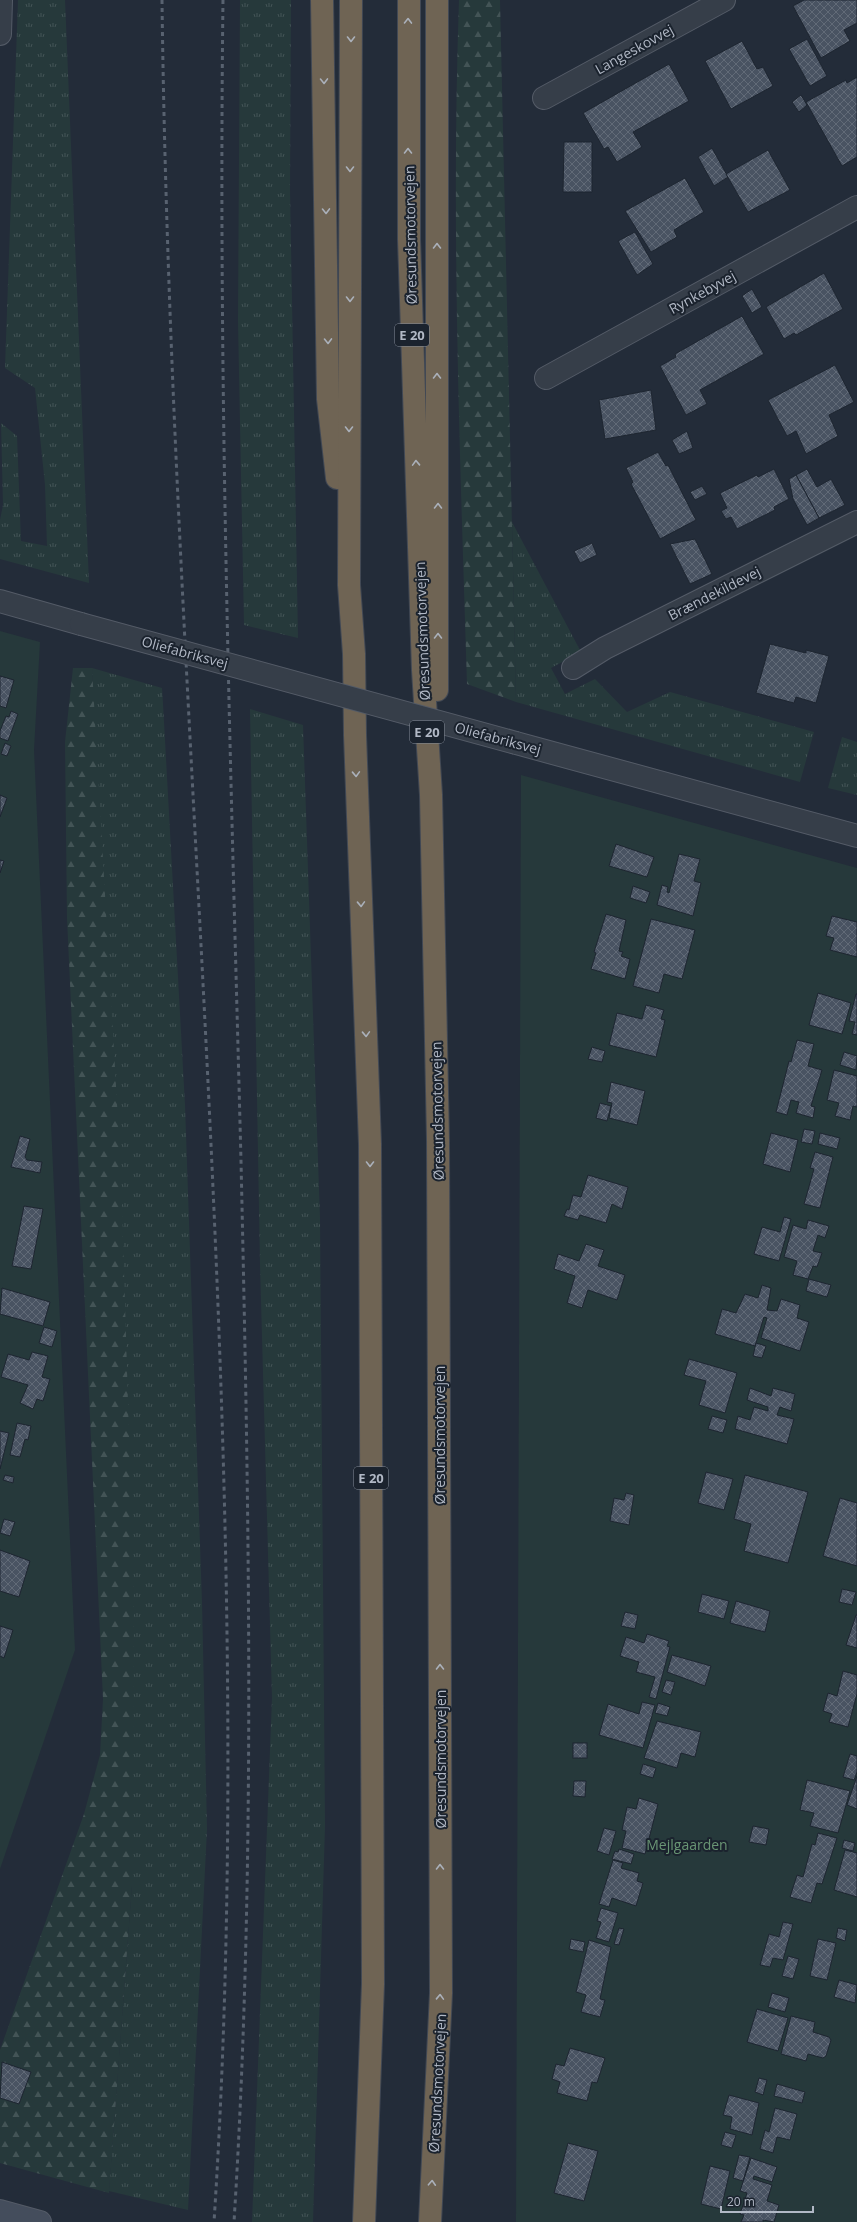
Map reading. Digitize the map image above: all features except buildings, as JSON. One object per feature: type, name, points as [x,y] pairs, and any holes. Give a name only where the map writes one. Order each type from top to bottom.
[{"type":"highway","points":[[322,0],[328,399],[349,585]]},
{"type":"highway","name":"E 20","points":[[351,0],[349,585],[354,654],[355,743],[370,1144],[373,1984],[364,2222]]},
{"type":"highway","name":"Øresundsmotorvejen","points":[[409,0],[408,239],[423,670],[430,795],[438,1140],[441,1993],[430,2222]]},
{"type":"highway","points":[[430,795],[438,674],[437,0]]},
{"type":"street","points":[[0,34],[1,0]]},
{"type":"street","name":"Langeskovvej","points":[[544,98],[724,0]]},
{"type":"street","name":"Rynkebyvej","points":[[546,378],[857,207]]},
{"type":"street","name":"Brændekildevej","points":[[573,668],[605,648],[857,522]]},
{"type":"street","name":"Oliefabriksvej","points":[[0,601],[857,836]]},
{"type":"street","points":[[0,2211],[40,2222]]},
{"type":"green space","points":[[18,0],[65,0],[89,583],[0,559],[0,520],[3,505],[1,423],[17,436],[21,541],[47,546],[45,485],[35,388],[5,368]]},
{"type":"green space","points":[[240,0],[291,0],[290,189],[298,638],[244,625],[238,321]]},
{"type":"green space","points":[[459,0],[500,0],[516,702],[467,684],[457,342],[456,171]]},
{"type":"green space","points":[[512,522],[581,652],[551,668],[565,694],[595,679],[627,712],[670,692],[814,732],[800,782],[516,702]]},
{"type":"green space","points":[[0,631],[40,642],[34,750],[75,1650],[0,1869]]},
{"type":"green space","points":[[73,668],[92,668],[121,1173],[134,1600],[132,1885],[109,2193],[0,2163],[0,2050],[84,1814],[100,1755],[103,1699],[67,918],[65,742]]},
{"type":"green space","points":[[92,668],[162,688],[163,704],[185,1105],[202,1603],[207,1829],[188,2210],[109,2191],[132,1885]]},
{"type":"green space","points":[[250,709],[303,725],[320,1218],[325,1826],[313,2222],[252,2222],[272,1698],[260,1264]]},
{"type":"green space","points":[[842,737],[857,742],[857,795],[828,788]]},
{"type":"green space","name":"Mejlgaarden","points":[[521,775],[857,868],[857,2222],[516,2222]]},
{"type":"railway","points":[[162,0],[169,278],[221,1388],[227,1666],[226,1944],[214,2222]]},
{"type":"railway","points":[[223,0],[222,290],[226,580],[244,1294],[249,1692],[246,1957],[234,2222]]}]
